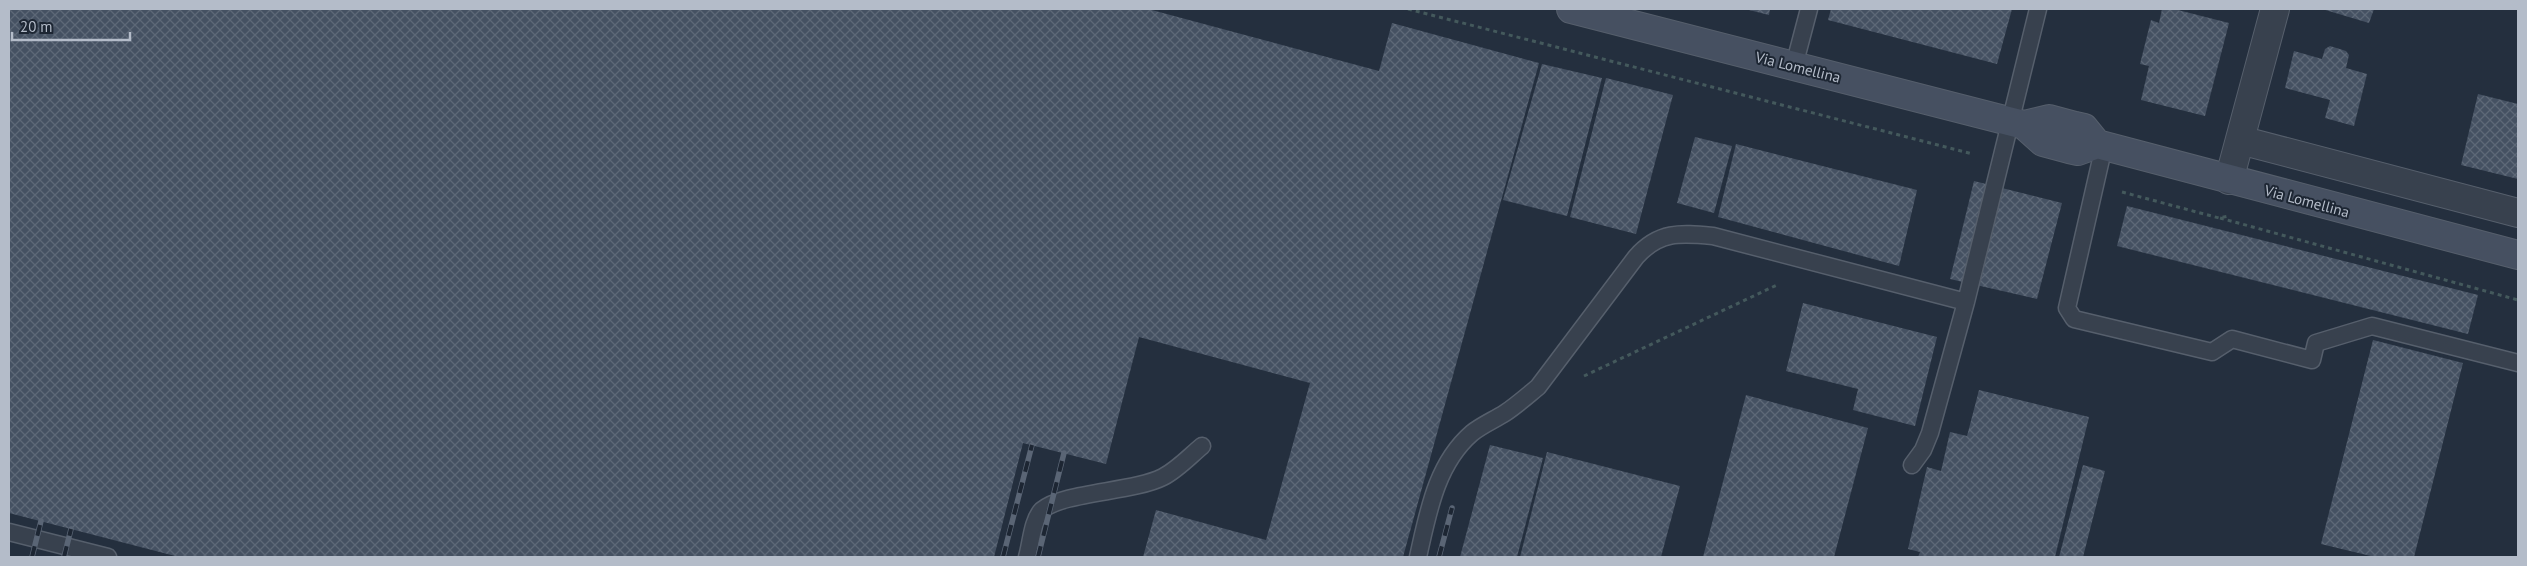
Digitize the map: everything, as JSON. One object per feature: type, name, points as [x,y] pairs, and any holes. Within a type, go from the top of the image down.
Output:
[{"type":"main road","name":"Via Lomellina","points":[[1581,10],[2017,123],[2049,119],[2084,128],[2100,145],[2518,256]]},
{"type":"street","points":[[2229,180],[2275,9]]},
{"type":"street","points":[[2240,140],[2518,212]]},
{"type":"lane","points":[[1794,66],[1809,9]]},
{"type":"lane","points":[[1912,466],[1923,450],[1930,433],[1966,302],[1999,161],[2017,123],[2038,9]]},
{"type":"lane","points":[[2100,145],[2067,308],[2074,319],[2212,352],[2232,339],[2312,360],[2316,343],[2372,326],[2518,363]]},
{"type":"lane","points":[[1418,557],[1432,499],[1444,469],[1456,450],[1473,433],[1517,405],[1538,387],[1636,258],[1648,244],[1662,237],[1686,233],[1713,236],[1966,302]]},
{"type":"lane","points":[[1027,557],[1038,516],[1043,510],[1061,501],[1123,489],[1163,477],[1202,446]]},
{"type":"lane","points":[[9,532],[108,557]]},
{"type":"path","points":[[1408,9],[1999,161]]},
{"type":"path","points":[[2219,218],[2518,300]]},
{"type":"path","points":[[1538,387],[1564,386],[1787,281],[1802,259]]},
{"type":"building","points":[[9,9],[1148,9],[1379,71],[1392,23],[1539,63],[1403,557],[1143,557],[1156,510],[1266,540],[1310,383],[1139,337],[1106,464],[1023,443],[994,557],[179,557],[9,513]]},
{"type":"building","points":[[1745,9],[1770,9],[1769,15]]},
{"type":"building","points":[[1831,9],[2012,9],[1997,64],[1828,20]]},
{"type":"building","points":[[2162,9],[2174,9],[2229,23],[2205,116],[2141,100],[2149,66],[2140,64],[2151,20],[2159,23]]},
{"type":"building","points":[[2322,9],[2374,9],[2369,23]]},
{"type":"building","points":[[2330,46],[2346,51],[2349,55],[2346,68],[2367,74],[2354,126],[2325,118],[2330,100],[2285,88],[2294,51],[2322,59],[2325,49]]},
{"type":"building","points":[[1542,64],[1602,78],[1567,216],[1503,200]]},
{"type":"building","points":[[1606,78],[1673,95],[1636,234],[1570,217]]},
{"type":"building","points":[[2478,94],[2518,104],[2518,179],[2461,165]]},
{"type":"building","points":[[1695,137],[1732,146],[1714,213],[1677,203]]},
{"type":"building","points":[[1736,144],[1917,190],[1899,266],[1718,217]]},
{"type":"building","points":[[1974,181],[2062,203],[2037,299],[1950,279]]},
{"type":"building","points":[[2127,206],[2478,295],[2468,334],[2117,246]]},
{"type":"building","points":[[1803,303],[1937,337],[1915,426],[1853,410],[1858,389],[1786,371]]},
{"type":"building","points":[[2373,340],[2463,363],[2414,557],[2375,557],[2321,544]]},
{"type":"building","points":[[1979,390],[2089,417],[2055,557],[1918,557],[1920,552],[1908,549],[1927,467],[1941,471],[1950,432],[1967,436]]},
{"type":"building","points":[[1746,395],[1868,428],[1834,557],[1703,557]]},
{"type":"building","points":[[1490,445],[1543,458],[1517,557],[1460,557]]},
{"type":"building","points":[[1547,452],[1680,486],[1661,557],[1520,557]]},
{"type":"building","points":[[2083,465],[2105,471],[2083,557],[2059,557]]},
{"type":"railway","points":[[1003,557],[1032,445]]},
{"type":"railway","points":[[1038,557],[1064,453]]},
{"type":"railway","points":[[1439,557],[1452,508]]},
{"type":"railway","points":[[32,557],[41,521]]},
{"type":"railway","points":[[64,557],[71,529]]}]
